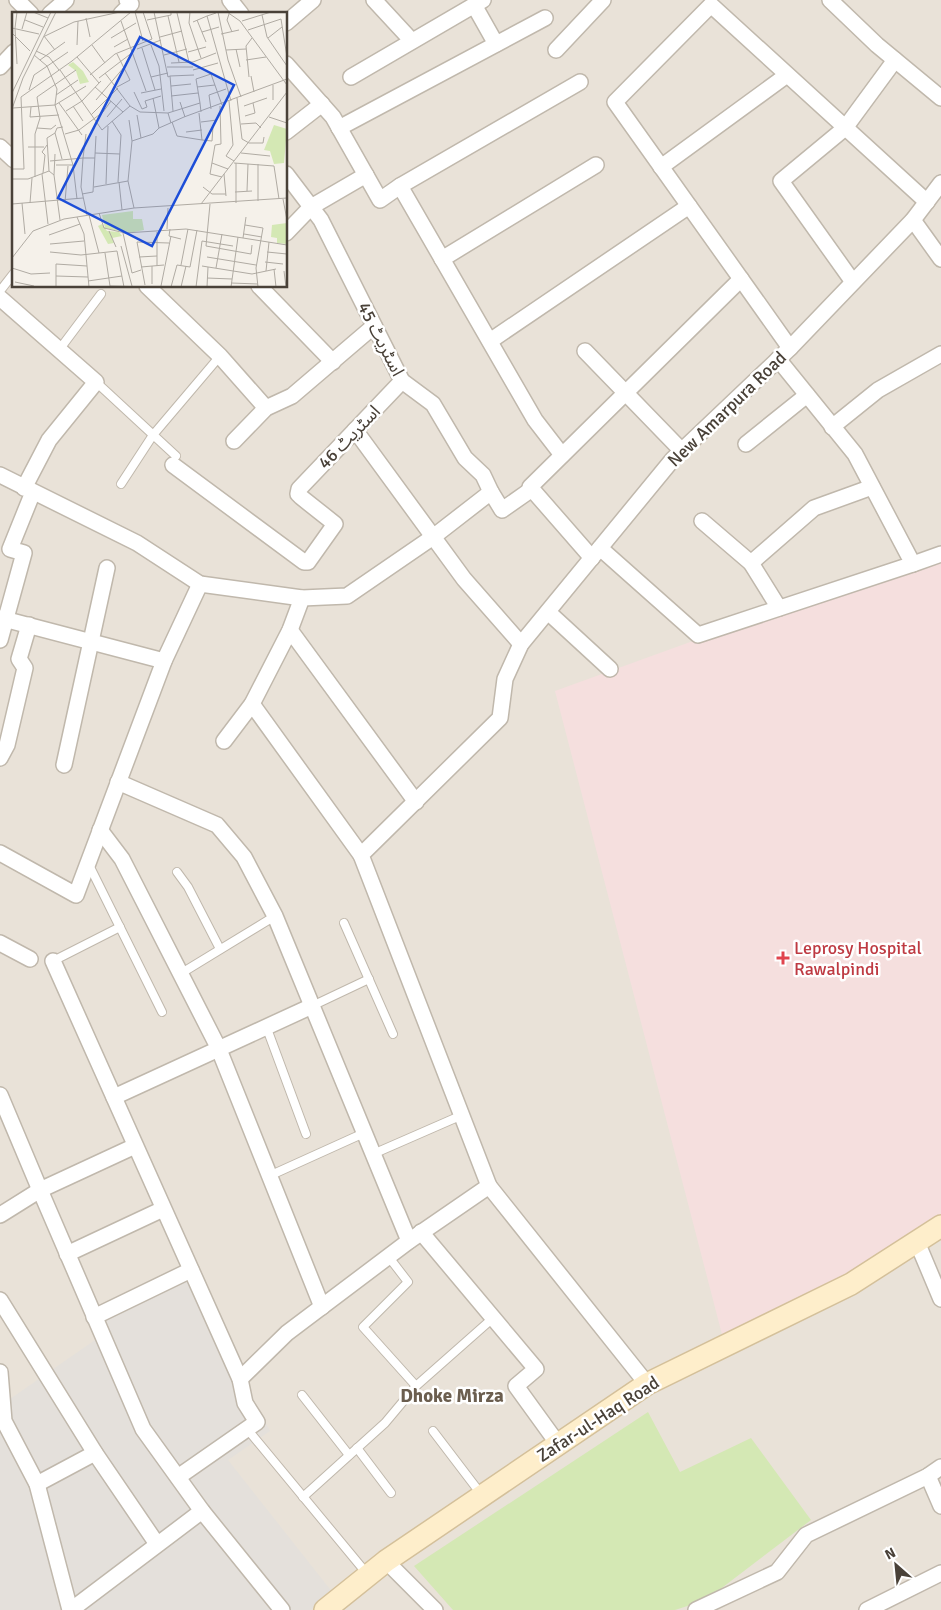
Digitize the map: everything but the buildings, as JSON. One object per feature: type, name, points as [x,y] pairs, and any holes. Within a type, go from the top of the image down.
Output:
[{"type":"street","points":[[17,0],[29,12]]},
{"type":"street","points":[[52,12],[66,0]]},
{"type":"street","points":[[122,12],[132,4],[127,0]]},
{"type":"street","points":[[288,21],[313,0]]},
{"type":"street","points":[[374,0],[412,41]]},
{"type":"street","points":[[556,50],[603,0]]},
{"type":"street","points":[[830,0],[895,60],[941,98]]},
{"type":"street","points":[[351,77],[478,3],[496,44]]},
{"type":"street","points":[[790,348],[615,102],[712,5],[927,202]]},
{"type":"street","points":[[339,128],[545,18]]},
{"type":"street","points":[[0,66],[12,54]]},
{"type":"street","points":[[853,282],[781,181],[845,128],[895,60]]},
{"type":"street","points":[[288,66],[322,104],[339,128],[380,200],[400,186],[580,82]]},
{"type":"street","points":[[661,167],[787,75]]},
{"type":"street","points":[[288,130],[322,104]]},
{"type":"street","points":[[1,149],[12,158]]},
{"type":"street","points":[[442,259],[596,165]]},
{"type":"street","points":[[288,231],[311,207],[366,176]]},
{"type":"street","name":"اسٹریٹ 45","points":[[288,177],[320,220],[402,381],[433,404],[465,458],[483,476],[490,492],[502,510],[532,489]]},
{"type":"street","name":"New Amarpura Road","points":[[361,855],[500,718],[505,679],[522,644],[682,451],[790,348],[914,220],[941,183]]},
{"type":"street","points":[[400,186],[535,420],[562,455]]},
{"type":"street","points":[[490,342],[689,206]]},
{"type":"street","points":[[914,220],[941,259]]},
{"type":"street","points":[[741,279],[625,391],[530,487],[596,553],[698,635],[941,554]]},
{"type":"street","points":[[149,288],[220,356],[266,408]]},
{"type":"street","points":[[261,288],[333,362]]},
{"type":"street","points":[[0,298],[96,382],[49,440],[28,490],[10,550],[24,553],[3,619],[0,640]]},
{"type":"street","points":[[234,441],[266,408],[292,396],[374,326]]},
{"type":"street","points":[[585,351],[682,451]]},
{"type":"street","points":[[832,427],[878,390],[941,354]]},
{"type":"street","points":[[778,359],[855,454],[913,564]]},
{"type":"street","name":"اسٹریٹ 46","points":[[175,461],[304,562],[308,562],[335,524],[298,494],[299,489],[402,381]]},
{"type":"street","points":[[746,444],[807,395]]},
{"type":"street","points":[[355,430],[464,579],[522,644]]},
{"type":"street","points":[[0,475],[137,543],[200,584],[302,598],[347,596],[433,537],[490,492]]},
{"type":"street","points":[[751,563],[814,508],[872,487]]},
{"type":"street","points":[[702,522],[751,563],[779,608]]},
{"type":"street","points":[[64,765],[106,568]]},
{"type":"street","points":[[0,853],[76,895],[164,661],[200,584]]},
{"type":"street","points":[[224,741],[252,704],[290,630],[302,598]]},
{"type":"street","points":[[548,612],[610,669]]},
{"type":"street","points":[[3,619],[164,661]]},
{"type":"street","points":[[0,758],[7,744],[25,668],[19,659],[29,626]]},
{"type":"street","points":[[290,630],[416,802]]},
{"type":"street","points":[[252,704],[361,855],[460,1116],[489,1186],[647,1384]]},
{"type":"street","points":[[118,782],[217,825],[244,857],[275,916],[409,1241]]},
{"type":"street","points":[[100,830],[122,859],[218,1047],[322,1307]]},
{"type":"street","points":[[0,943],[30,959]]},
{"type":"street","points":[[53,960],[240,1379],[245,1403],[257,1422],[178,1478]]},
{"type":"street","points":[[114,1097],[218,1047],[312,1006]]},
{"type":"street","points":[[0,1096],[143,1429],[202,1511],[282,1610]]},
{"type":"street","points":[[0,1215],[40,1190],[135,1146]]},
{"type":"street","points":[[240,1379],[287,1333],[388,1256],[489,1186]]},
{"type":"street","points":[[67,1254],[163,1210]]},
{"type":"street","name":"Zafar-ul-Haq Road","points":[[325,1610],[386,1561],[647,1384],[851,1284],[941,1226]]},
{"type":"street","points":[[421,1232],[536,1369],[516,1386],[558,1444]]},
{"type":"street","points":[[917,1242],[941,1299]]},
{"type":"street","points":[[94,1317],[190,1270]]},
{"type":"street","points":[[0,1300],[95,1454],[157,1544]]},
{"type":"street","points":[[0,1372],[4,1421],[37,1484],[70,1610],[202,1511]]},
{"type":"street","points":[[37,1484],[95,1454]]},
{"type":"street","points":[[696,1610],[719,1606],[777,1572],[806,1535],[928,1476],[941,1467]]},
{"type":"street","points":[[928,1476],[941,1506]]},
{"type":"street","points":[[386,1561],[436,1610]]},
{"type":"street","points":[[868,1610],[941,1573]]},
{"type":"lane","points":[[0,291],[12,276]]},
{"type":"lane","points":[[59,350],[101,294]]},
{"type":"lane","points":[[120,484],[153,435],[220,356]]},
{"type":"lane","points":[[96,382],[153,435],[175,461]]},
{"type":"lane","points":[[88,863],[162,1012]]},
{"type":"lane","points":[[177,872],[188,887],[220,949]]},
{"type":"lane","points":[[180,974],[275,916]]},
{"type":"lane","points":[[344,923],[393,1034]]},
{"type":"lane","points":[[53,960],[120,926]]},
{"type":"lane","points":[[312,1006],[369,979]]},
{"type":"lane","points":[[266,1026],[306,1134]]},
{"type":"lane","points":[[373,1154],[460,1116]]},
{"type":"lane","points":[[269,1176],[364,1133]]},
{"type":"lane","points":[[388,1256],[408,1282],[363,1327],[416,1386]]},
{"type":"lane","points":[[303,1497],[385,1423],[416,1386],[493,1318]]},
{"type":"lane","points":[[302,1395],[349,1455]]},
{"type":"lane","points":[[248,1430],[368,1575]]},
{"type":"lane","points":[[433,1431],[482,1496]]},
{"type":"lane","points":[[357,1448],[391,1493]]},
{"type":"shaded area","points":[[0,0],[941,0],[941,1610],[0,1610]]},
{"type":"shaded area","name":"Leprosy Hospital Rawalpindi","points":[[941,551],[941,1226],[725,1346],[555,691]]},
{"type":"shaded area","points":[[186,1273],[270,1431],[228,1460],[333,1593],[310,1610],[0,1610],[0,1402],[10,1399],[95,1340],[104,1316]]},
{"type":"green space","points":[[648,1412],[680,1472],[751,1438],[811,1520],[706,1600],[675,1610],[453,1610],[414,1566]]},
{"type":"place","name":"Leprosy Hospital Rawalpindi","points":[[783,958]]},
{"type":"district","name":"Dhoke Mirza","points":[[452,1396]]}]
